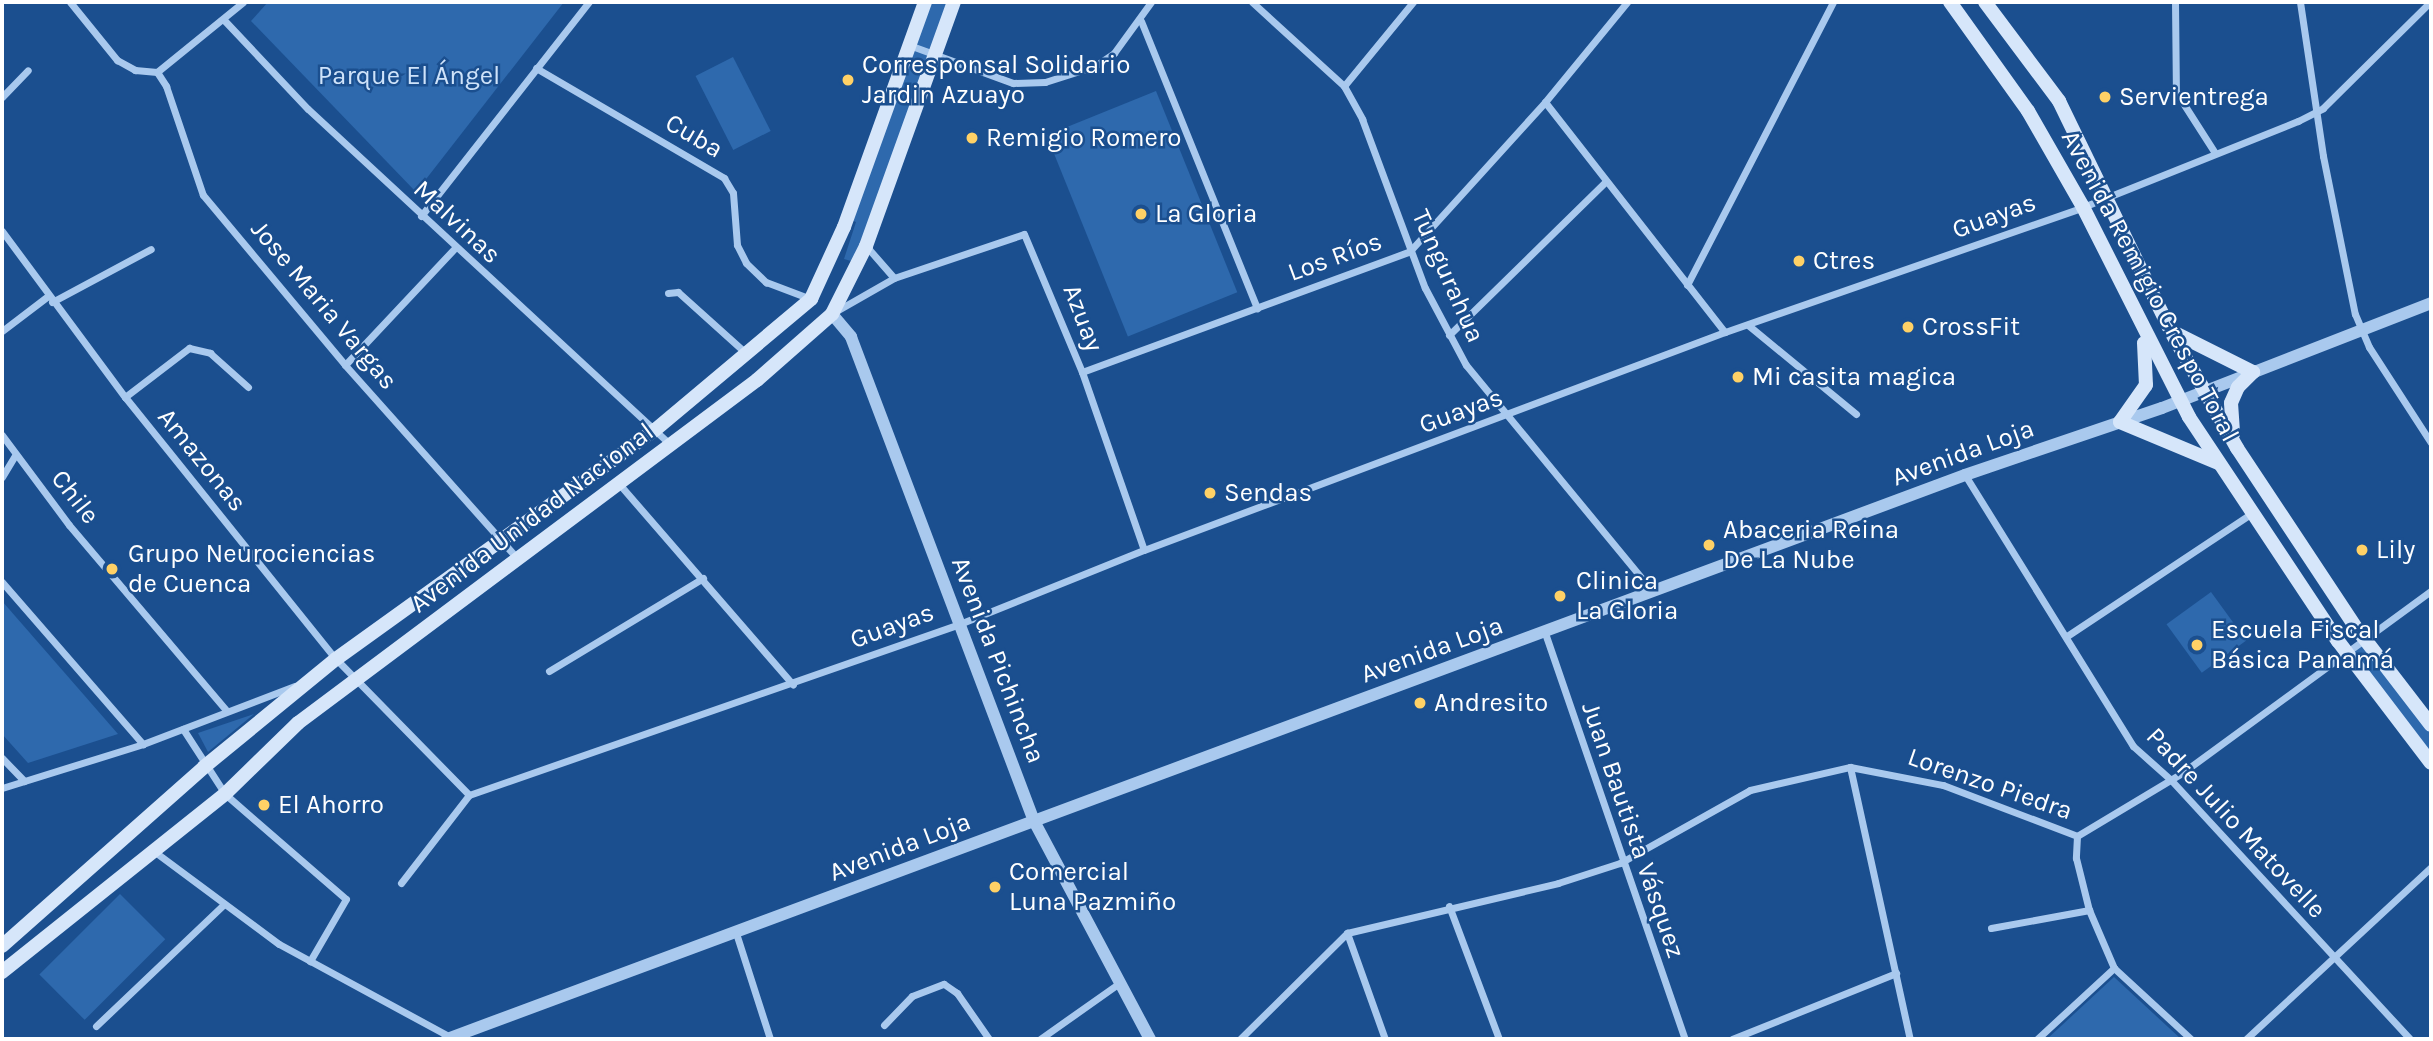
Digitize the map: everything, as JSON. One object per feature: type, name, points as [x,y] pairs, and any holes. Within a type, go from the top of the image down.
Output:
[{"type":"main road","name":"Avenida Unidad Nacional","points":[[2,946],[204,767],[336,659],[656,430],[749,356],[811,299],[844,227],[925,2]]},
{"type":"main road","name":"Avenida Unidad Nacional","points":[[2,972],[225,794],[298,723],[620,485],[757,380],[831,314],[866,246],[954,2]]},
{"type":"main road","name":"Avenida Remigio Crespo Toral","points":[[1986,2],[2059,101],[2170,330],[2237,449],[2366,640],[2431,724]]},
{"type":"main road","name":"Avenida Remigio Crespo Toral","points":[[1957,4],[2028,111],[2083,207],[2179,401],[2347,653],[2431,762]]},
{"type":"main road","name":"Avenida Pichincha","points":[[811,299],[831,314]]},
{"type":"main road","points":[[2170,330],[2253,372],[2238,387],[2231,403],[2237,449]]},
{"type":"main road","points":[[2144,334],[2146,385],[2120,422],[2218,463]]},
{"type":"street","points":[[70,2],[117,60],[135,70],[158,72],[243,2]]},
{"type":"street","points":[[421,216],[589,2]]},
{"type":"street","points":[[909,45],[1013,83],[1045,82],[1095,66],[1114,52],[1141,21],[1151,2]]},
{"type":"street","name":"Tungurahua","points":[[1252,2],[1344,86],[1362,119],[1410,251],[1448,335],[1508,417],[1653,592]]},
{"type":"street","points":[[1344,86],[1412,2]]},
{"type":"street","name":"Los Ríos","points":[[1082,372],[1410,251],[1545,102],[1627,2]]},
{"type":"street","points":[[1687,285],[1833,2]]},
{"type":"street","points":[[2175,2],[2176,92],[2215,153]]},
{"type":"street","points":[[2300,2],[2315,111],[2360,328],[2404,407],[2431,443]]},
{"type":"street","name":"Guayas","points":[[469,795],[793,685],[957,625],[1144,550],[1508,417],[1724,332],[1748,326],[2083,207],[2315,111],[2430,2]]},
{"type":"street","name":"Malvinas","points":[[224,20],[308,110],[454,249],[671,445]]},
{"type":"street","points":[[1141,21],[1257,308]]},
{"type":"street","name":"Cuba","points":[[536,68],[724,178],[733,193],[737,245],[746,263],[766,282],[811,299]]},
{"type":"street","points":[[2,97],[28,70]]},
{"type":"street","name":"Jose Maria Vargas","points":[[158,72],[166,86],[203,195],[345,365],[518,560]]},
{"type":"street","points":[[1545,102],[1724,332]]},
{"type":"street","points":[[1448,335],[1606,181]]},
{"type":"street","name":"Amazonas","points":[[2,231],[125,397],[353,680],[469,795]]},
{"type":"street","name":"Azuay","points":[[831,314],[894,278],[1024,234],[1082,372],[1144,550]]},
{"type":"street","points":[[866,246],[894,278]]},
{"type":"street","points":[[2,331],[50,299],[150,249]]},
{"type":"street","points":[[345,365],[454,249]]},
{"type":"street","points":[[668,293],[678,292],[749,356]]},
{"type":"street","name":"Avenida Loja","points":[[449,1039],[1965,475],[2204,392],[2360,328],[2431,303]]},
{"type":"street","name":"Avenida Pichincha","points":[[831,314],[851,337],[957,625],[1034,821],[1118,984],[1150,1039]]},
{"type":"street","points":[[1748,326],[1856,414]]},
{"type":"street","points":[[125,397],[189,348],[210,353],[248,387]]},
{"type":"street","name":"Chile","points":[[2,435],[15,455],[228,711]]},
{"type":"street","points":[[2,477],[15,455]]},
{"type":"street","name":"Padre Julio Matovelle","points":[[1965,475],[2133,746],[2171,780],[2410,1039]]},
{"type":"street","points":[[620,485],[793,685]]},
{"type":"street","points":[[2067,636],[2252,513]]},
{"type":"street","points":[[550,671],[703,578]]},
{"type":"street","points":[[2,582],[143,744]]},
{"type":"street","name":"Lorenzo Piedra","points":[[1240,1039],[1347,933],[1449,906],[1558,883],[1620,863],[1750,790],[1850,767],[1943,785],[2077,836],[2171,780],[2431,591]]},
{"type":"street","name":"Juan Bautista Vásquez","points":[[1545,633],[1620,863],[1685,1039]]},
{"type":"street","points":[[2,788],[143,744],[309,681]]},
{"type":"street","points":[[183,729],[204,767],[225,794],[346,899],[310,961]]},
{"type":"street","points":[[2,758],[24,781]]},
{"type":"street","points":[[1850,767],[1910,1039]]},
{"type":"street","points":[[401,883],[469,795]]},
{"type":"street","points":[[2077,836],[2076,858],[2089,910],[2114,968],[2191,1039]]},
{"type":"street","points":[[155,852],[224,904],[310,961],[449,1039]]},
{"type":"street","points":[[2246,1039],[2431,867]]},
{"type":"street","points":[[96,1026],[224,904]]},
{"type":"street","points":[[1449,906],[1499,1039]]},
{"type":"street","points":[[1991,928],[2089,910]]},
{"type":"street","points":[[736,933],[770,1039]]},
{"type":"street","points":[[1347,933],[1385,1039]]},
{"type":"street","points":[[2037,1039],[2114,968]]},
{"type":"street","points":[[1732,1039],[1896,973]]},
{"type":"street","points":[[884,1025],[912,996],[944,984],[957,993],[989,1039]]},
{"type":"street","points":[[1040,1039],[1118,984]]},
{"type":"green space","name":"Parque El Ángel","points":[[268,2],[564,2],[416,192],[251,21]]},
{"type":"green space","points":[[928,2],[952,2],[934,52],[912,45]]},
{"type":"green space","points":[[909,45],[935,54],[858,263],[844,259],[856,222],[847,218]]},
{"type":"green space","points":[[733,57],[771,131],[733,150],[696,76]]},
{"type":"green space","name":"La Gloria","points":[[1156,91],[1237,292],[1128,336],[1047,135]]},
{"type":"green space","points":[[2211,592],[2246,641],[2202,673],[2167,624]]},
{"type":"green space","points":[[2,601],[118,734],[28,763],[2,734]]},
{"type":"green space","points":[[2366,641],[2431,725],[2431,762],[2348,654]]},
{"type":"green space","points":[[254,714],[208,752],[198,733]]},
{"type":"green space","points":[[120,894],[165,939],[85,1020],[39,975]]},
{"type":"green space","points":[[2114,977],[2181,1039],[2047,1039]]},
{"type":"place","name":"Corresponsal Solidario Jardin Azuayo","points":[[848,80]]},
{"type":"place","name":"Servientrega","points":[[2105,97]]},
{"type":"place","name":"Remigio Romero","points":[[972,138]]},
{"type":"place","name":"La Gloria","points":[[1141,214]]},
{"type":"place","name":"Ctres","points":[[1799,261]]},
{"type":"place","name":"CrossFit","points":[[1908,327]]},
{"type":"place","name":"Mi casita magica","points":[[1738,377]]},
{"type":"place","name":"Sendas","points":[[1210,493]]},
{"type":"place","name":"Abaceria Reina De La Nube","points":[[1709,545]]},
{"type":"place","name":"Lily","points":[[2362,550]]},
{"type":"place","name":"Grupo Neurociencias de Cuenca","points":[[112,569]]},
{"type":"place","name":"Clinica La Gloria","points":[[1560,596]]},
{"type":"place","name":"Escuela Fiscal Básica Panamá","points":[[2197,645]]},
{"type":"place","name":"Andresito","points":[[1420,703]]},
{"type":"place","name":"El Ahorro","points":[[264,805]]},
{"type":"place","name":"Comercial Luna Pazmiño","points":[[995,887]]}]
